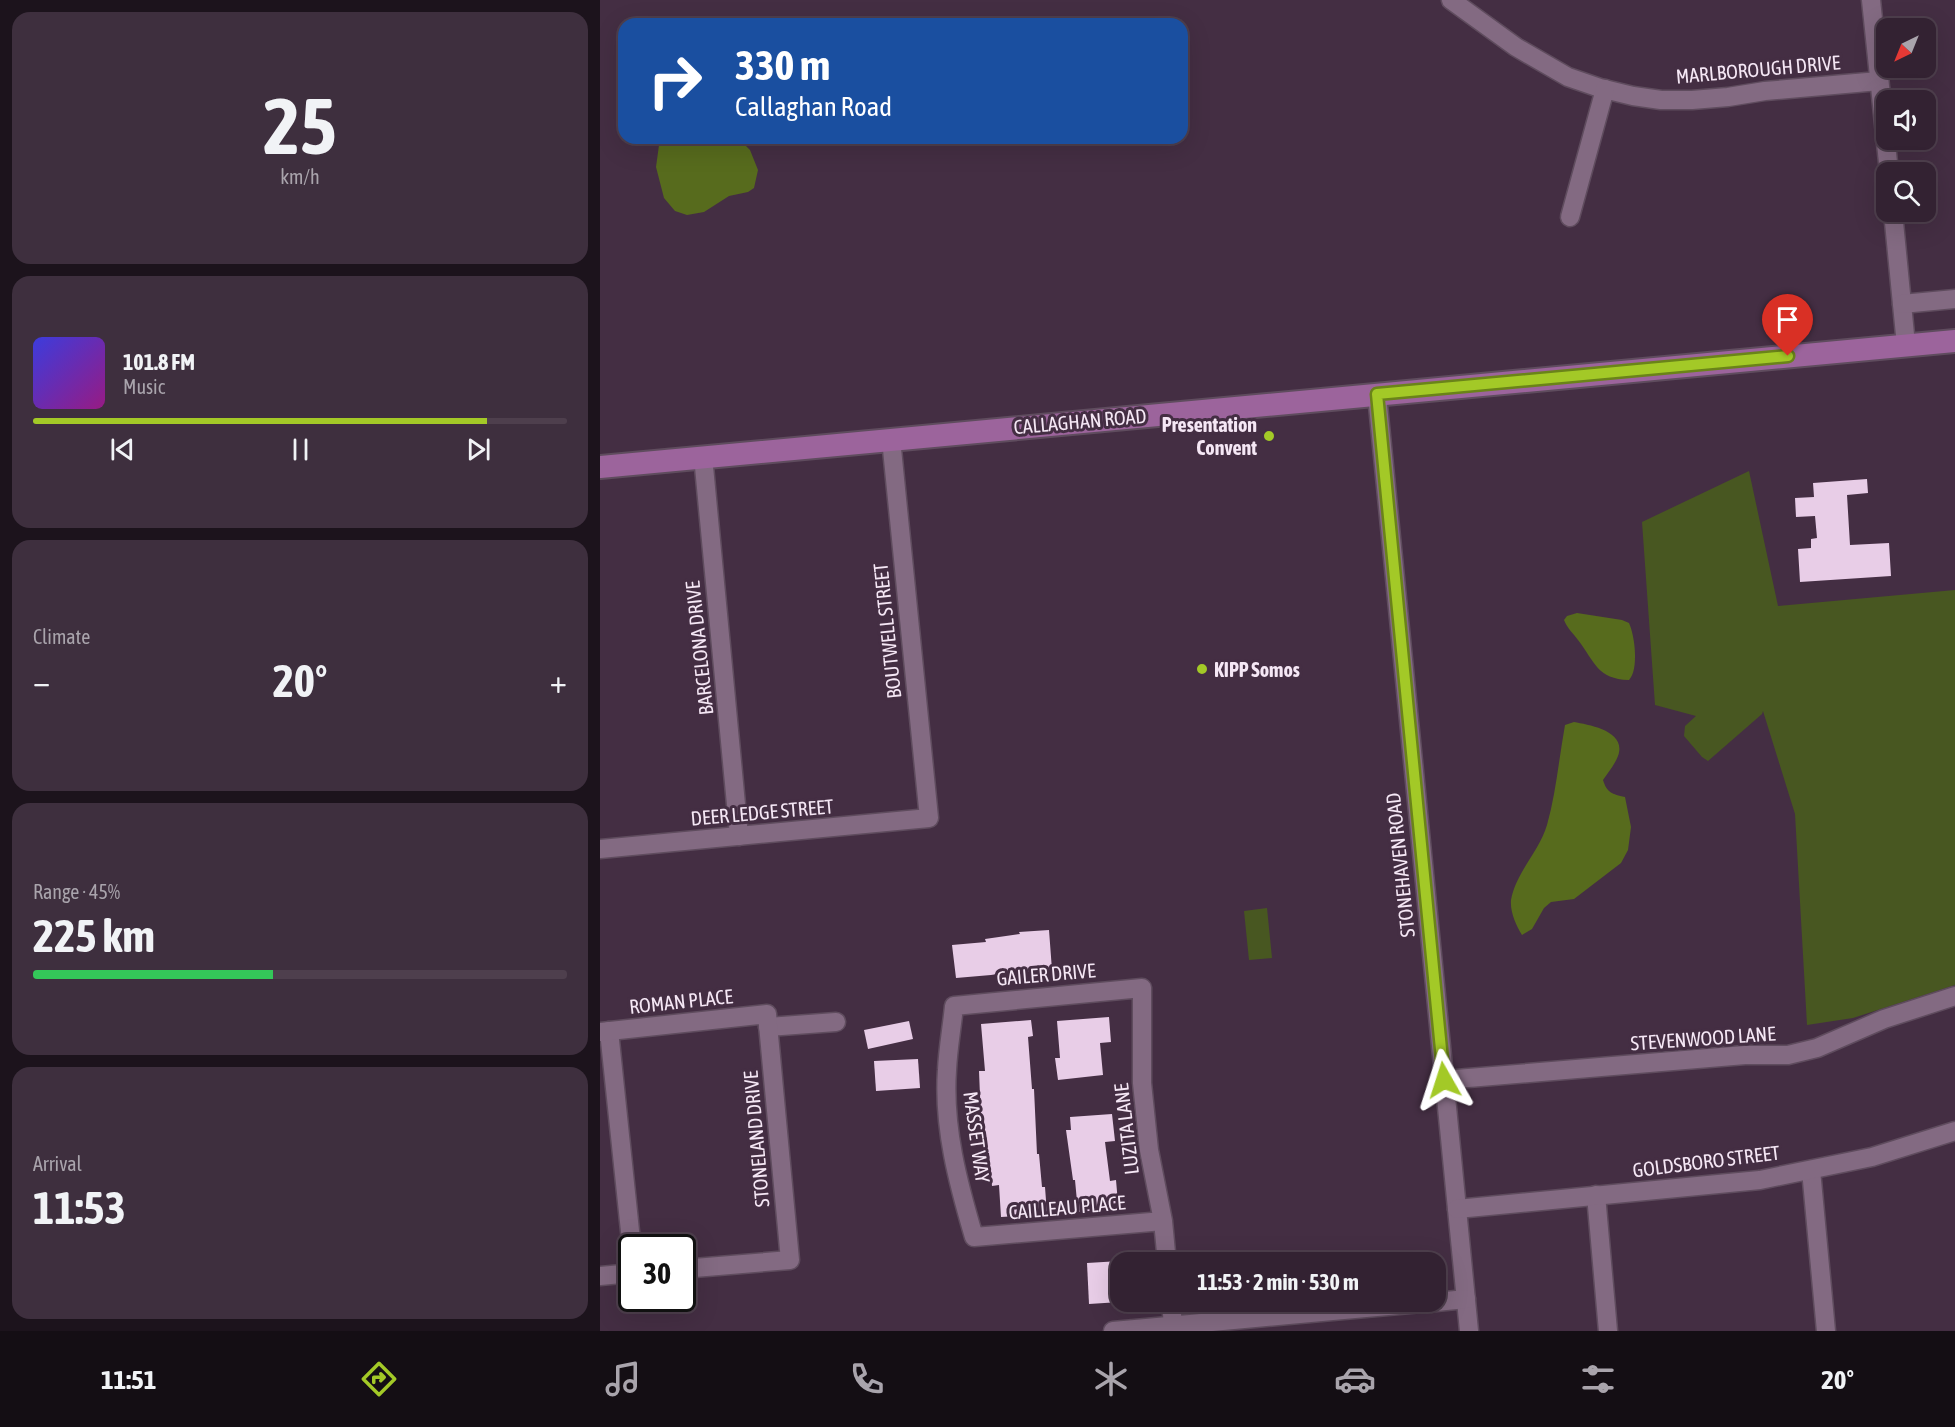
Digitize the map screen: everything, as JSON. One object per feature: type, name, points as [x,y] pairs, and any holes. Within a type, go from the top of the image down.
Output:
[{"type":"main road","name":"CALLAGHAN ROAD","points":[[600,467],[1955,341]]},
{"type":"street","name":"MARLBOROUGH DRIVE","points":[[1451,0],[1516,46],[1568,78],[1605,89],[1660,100],[1728,97],[1765,91],[1879,81]]},
{"type":"street","points":[[1871,0],[1888,162]]},
{"type":"street","points":[[1570,217],[1605,89]]},
{"type":"street","points":[[1894,222],[1906,345]]},
{"type":"street","points":[[1902,304],[1955,298]]},
{"type":"street","name":"STONEHAVEN ROAD","points":[[1377,394],[1469,1331]]},
{"type":"street","name":"BOUTWELL STREET","points":[[891,439],[929,818]]},
{"type":"street","name":"BARCELONA DRIVE","points":[[703,456],[739,836]]},
{"type":"street","name":"DEER LEDGE STREET","points":[[600,849],[929,818]]},
{"type":"street","name":"GAILER DRIVE","points":[[954,1005],[1142,988]]},
{"type":"street","name":"LUZITA LANE","points":[[1142,988],[1142,1083],[1149,1150],[1163,1221],[1166,1252]]},
{"type":"street","name":"STEVENWOOD LANE","points":[[1444,1080],[1745,1055],[1788,1055],[1817,1048],[1873,1023],[1955,996]]},
{"type":"street","name":"MASSET WAY","points":[[954,1005],[947,1071],[947,1115],[954,1162],[974,1237]]},
{"type":"street","name":"ROMAN PLACE","points":[[605,1031],[767,1021],[836,1022]]},
{"type":"street","name":"STONELAND DRIVE","points":[[696,1268],[790,1260],[767,1021]]},
{"type":"street","points":[[605,1031],[630,1234]]},
{"type":"street","name":"GOLDSBORO STREET","points":[[1457,1209],[1760,1180],[1872,1157],[1955,1131]]},
{"type":"street","points":[[1811,1170],[1826,1331]]},
{"type":"street","points":[[1596,1196],[1608,1331]]},
{"type":"street","name":"CAILLEAU PLACE","points":[[974,1237],[1163,1221]]},
{"type":"street","points":[[600,1276],[618,1274]]},
{"type":"street","points":[[1446,1301],[1466,1299]]},
{"type":"street","points":[[1172,1312],[1173,1326]]},
{"type":"street","points":[[1113,1331],[1325,1312]]},
{"type":"shaded area","points":[[659,144],[744,144],[750,150],[758,170],[754,188],[748,192],[729,196],[704,212],[687,215],[675,211],[664,198],[656,167]]},
{"type":"shaded area","points":[[1749,471],[1778,606],[1955,590],[1955,985],[1853,1018],[1807,1025],[1795,814],[1763,711],[1708,761],[1684,736],[1685,726],[1696,716],[1655,705],[1642,522]]},
{"type":"shaded area","points":[[1577,613],[1629,623],[1633,636],[1635,661],[1629,680],[1618,679],[1603,673],[1593,662],[1564,620],[1567,616]]},
{"type":"shaded area","points":[[1574,722],[1597,727],[1612,735],[1617,741],[1618,756],[1603,780],[1606,788],[1611,792],[1625,797],[1631,827],[1628,850],[1621,863],[1574,899],[1551,902],[1544,908],[1532,929],[1522,935],[1511,909],[1511,900],[1518,880],[1547,825],[1565,725]]},
{"type":"shaded area","points":[[1267,908],[1272,958],[1249,960],[1244,911]]},
{"type":"building","points":[[1867,479],[1868,493],[1847,495],[1850,545],[1889,543],[1891,576],[1800,582],[1798,549],[1811,548],[1811,539],[1817,538],[1815,516],[1796,517],[1795,498],[1814,497],[1813,483]]},
{"type":"building","points":[[1049,930],[1052,970],[1022,972],[1022,970],[956,978],[952,945],[986,942],[985,939],[1020,934],[1019,932]]},
{"type":"building","points":[[1109,1017],[1111,1042],[1100,1043],[1103,1075],[1058,1080],[1055,1058],[1060,1058],[1057,1021]]},
{"type":"building","points":[[1031,1020],[1033,1036],[1028,1037],[1032,1089],[1034,1089],[1037,1154],[1039,1154],[1042,1187],[1045,1187],[1047,1214],[1001,1217],[999,1185],[992,1186],[989,1153],[986,1153],[984,1120],[981,1120],[979,1071],[985,1071],[981,1024]]},
{"type":"building","points":[[909,1021],[913,1039],[868,1049],[864,1030]]},
{"type":"building","points":[[918,1059],[920,1088],[876,1091],[874,1061]]},
{"type":"building","points":[[1112,1114],[1115,1141],[1105,1142],[1110,1181],[1116,1180],[1118,1203],[1098,1205],[1099,1210],[1078,1212],[1066,1130],[1071,1130],[1070,1117]]},
{"type":"building","points":[[1110,1262],[1110,1303],[1089,1304],[1087,1263]]},
{"type":"place","name":"Presentation Convent","points":[[1269,436]]},
{"type":"place","name":"KIPP Somos","points":[[1202,669]]},
{"type":"route","points":[[1444,1080],[1377,394],[1788,356]]}]
